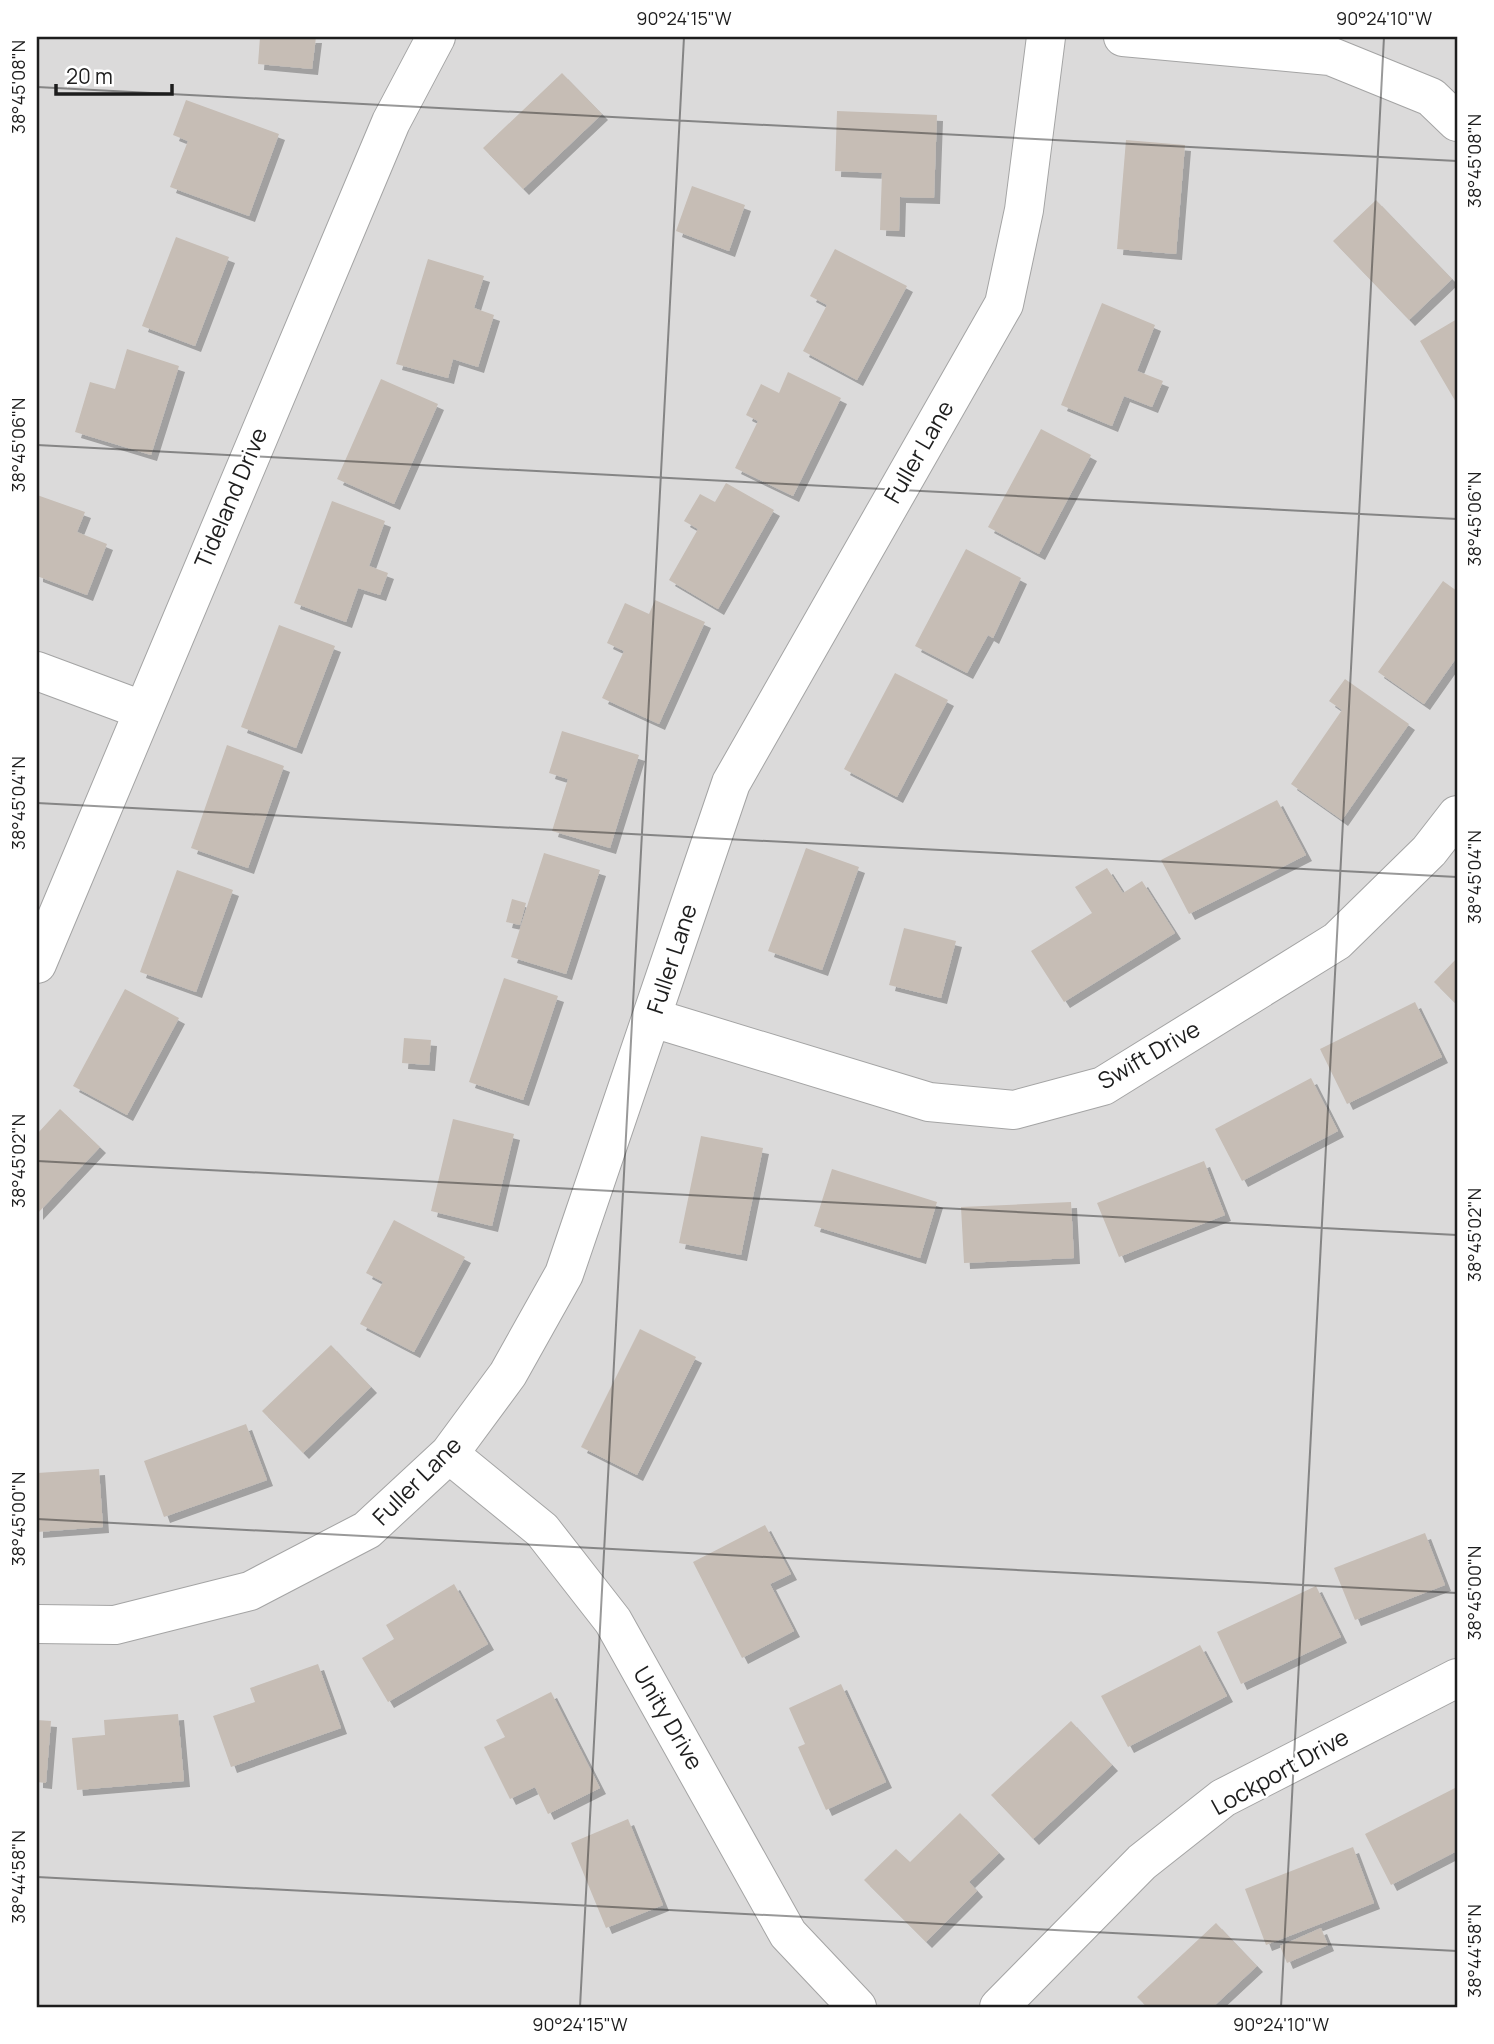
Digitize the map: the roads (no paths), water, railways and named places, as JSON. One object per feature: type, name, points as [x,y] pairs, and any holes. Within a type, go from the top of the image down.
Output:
[{"type":"street","name":"Tideland Drive","points":[[37,964],[391,122],[436,37]]},
{"type":"street","name":"Fuller Lane","points":[[37,1624],[115,1625],[250,1591],[368,1530],[449,1454],[508,1374],[564,1275],[731,783],[1004,304],[1024,210],[1046,37]]},
{"type":"street","points":[[1123,37],[1330,56],[1431,97],[1457,122]]},
{"type":"street","points":[[37,671],[142,710]]},
{"type":"street","name":"Swift Drive","points":[[653,1017],[929,1102],[1014,1110],[1103,1086],[1338,941],[1429,851],[1457,815]]},
{"type":"street","name":"Unity Drive","points":[[449,1454],[542,1530],[613,1621],[788,1934],[857,2007]]},
{"type":"street","name":"Lockport Drive","points":[[999,2007],[1142,1862],[1223,1798],[1457,1678]]}]
